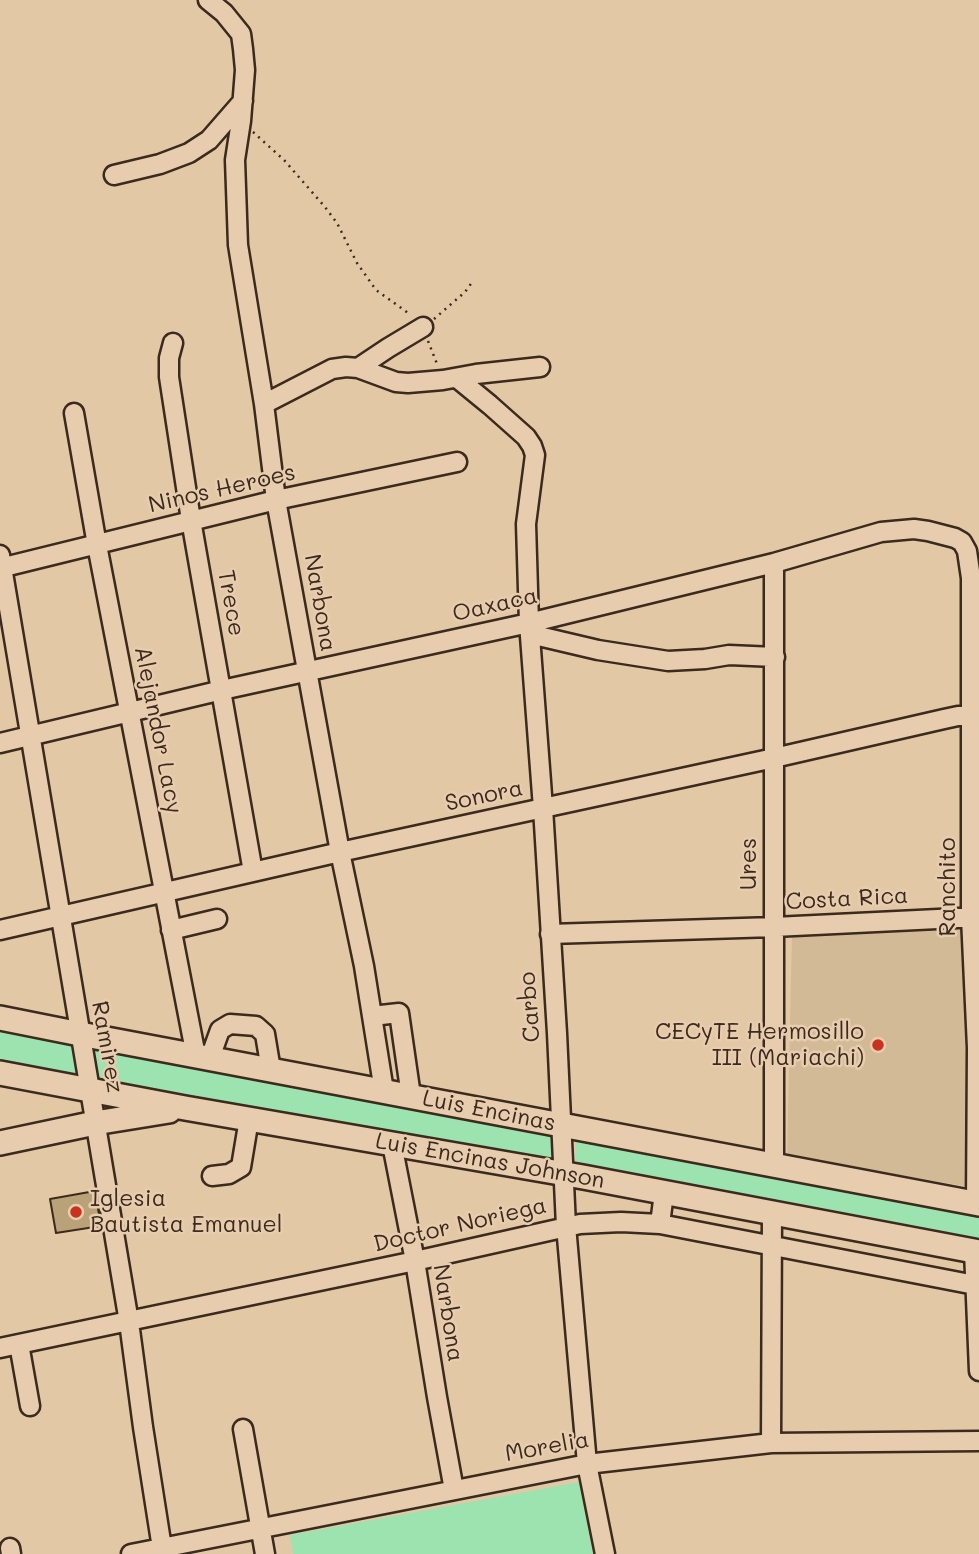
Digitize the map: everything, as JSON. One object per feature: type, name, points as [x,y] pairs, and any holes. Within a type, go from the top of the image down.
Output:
[{"type":"main road","name":"Luis Encinas","points":[[0,1018],[977,1203]]},
{"type":"main road","name":"Luis Encinas Johnson","points":[[0,1073],[664,1192],[976,1252]]},
{"type":"main road","points":[[0,1143],[185,1108]]},
{"type":"street","name":"Narbona","points":[[208,0],[224,13],[241,34],[245,70],[235,160],[238,245],[264,404],[276,500],[340,852],[364,966],[384,1091]]},
{"type":"street","points":[[114,175],[160,164],[189,153],[209,140],[243,101]]},
{"type":"street","points":[[358,368],[423,327]]},
{"type":"street","name":"Trece","points":[[173,343],[169,358],[169,377],[191,520],[253,872]]},
{"type":"street","points":[[264,404],[332,369],[346,367],[358,368],[396,382],[450,379],[540,367]]},
{"type":"street","name":"Carbo","points":[[450,379],[490,405],[526,438],[535,455],[526,524],[530,628],[543,808],[566,1226],[587,1464],[605,1554]]},
{"type":"street","name":"Alejandor Lacy","points":[[74,413],[164,892],[203,1057]]},
{"type":"street","name":"Ninos Heroes","points":[[1,563],[97,545],[276,500],[457,462]]},
{"type":"street","name":"Oaxaca","points":[[0,743],[307,671],[530,628],[881,532],[921,530],[946,535],[962,542],[975,578]]},
{"type":"street","name":"Ramirez","points":[[1,563],[130,1322],[162,1548]]},
{"type":"street","name":"Ures","points":[[774,563],[774,1164]]},
{"type":"street","name":"Ranchito","points":[[975,578],[977,1203]]},
{"type":"street","points":[[530,628],[598,650],[668,661],[729,655],[775,657]]},
{"type":"street","name":"Sonora","points":[[0,930],[340,852],[944,719],[976,715]]},
{"type":"street","name":"Costa Rica","points":[[550,934],[975,917]]},
{"type":"street","points":[[172,930],[217,919]]},
{"type":"street","points":[[372,1016],[399,1013],[411,1097]]},
{"type":"street","points":[[203,1057],[220,1030],[230,1024],[256,1026],[265,1034],[271,1070]]},
{"type":"street","points":[[212,1176],[229,1174],[241,1167],[249,1119]]},
{"type":"street","name":"Narbona","points":[[392,1144],[454,1490]]},
{"type":"street","points":[[660,1224],[664,1192]]},
{"type":"street","points":[[771,1443],[772,1213]]},
{"type":"street","name":"Doctor Noriega","points":[[0,1348],[415,1261],[566,1226],[621,1222],[660,1224],[975,1284]]},
{"type":"street","points":[[976,1252],[979,1371]]},
{"type":"street","points":[[19,1344],[30,1406]]},
{"type":"street","points":[[243,1429],[265,1554]]},
{"type":"street","name":"Morelia","points":[[131,1554],[587,1464],[771,1443],[979,1441]]},
{"type":"path","points":[[241,121],[284,160],[326,207],[357,263],[376,290],[408,312],[423,327],[450,379]]},
{"type":"path","points":[[423,327],[465,292],[473,281]]},
{"type":"shaded area","name":"CECyTE Hermosillo III (Mariachi)","points":[[965,930],[970,1187],[787,1156],[792,934]]},
{"type":"green space","points":[[0,1028],[73,1044],[78,1078],[0,1063]]},
{"type":"green space","points":[[93,1046],[561,1136],[559,1165],[98,1078]]},
{"type":"green space","points":[[576,1138],[979,1215],[979,1246],[575,1169]]},
{"type":"green space","points":[[579,1482],[593,1554],[293,1554],[290,1535]]},
{"type":"building","name":"Iglesia Bautista Emanuel","points":[[95,1191],[101,1226],[56,1233],[50,1199]]},
{"type":"place","name":"CECyTE Hermosillo III (Mariachi)","points":[[878,1045]]},
{"type":"place","name":"Iglesia Bautista Emanuel","points":[[76,1212]]}]
